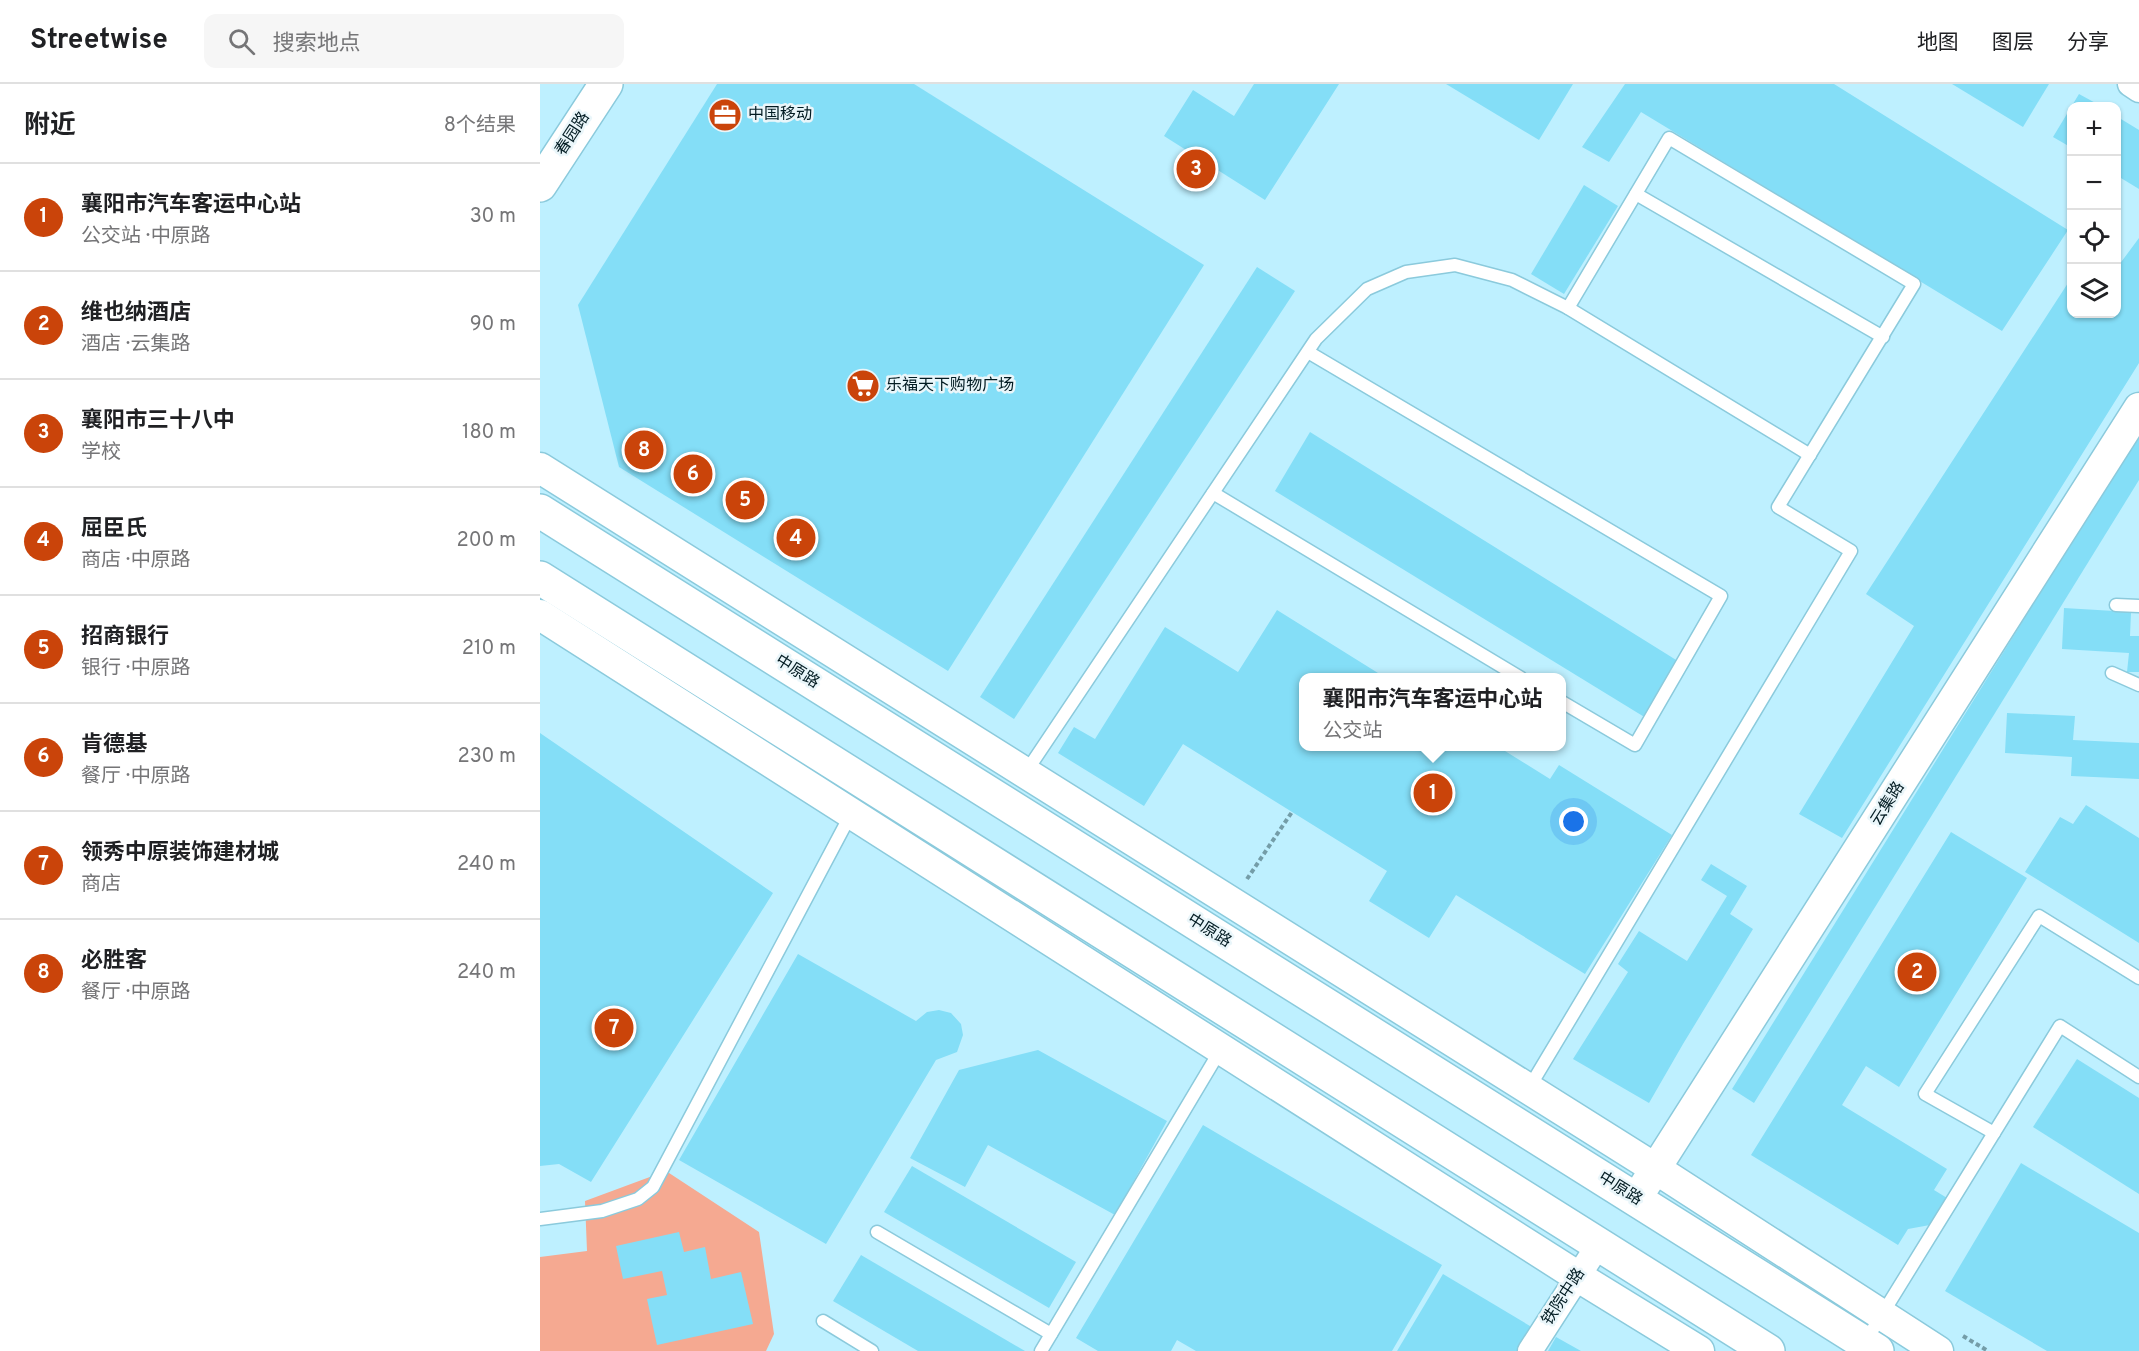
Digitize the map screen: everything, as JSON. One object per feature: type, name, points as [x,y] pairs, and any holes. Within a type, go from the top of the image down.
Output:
[{"type":"main road","name":"春园路","points":[[540,184],[606,84]]},
{"type":"main road","name":"中原路","points":[[540,511],[1871,1347]]},
{"type":"main road","points":[[540,578],[1768,1351]]},
{"type":"street","points":[[2130,84],[2139,90]]},
{"type":"street","name":"云集路","points":[[1635,1198],[1656,1169],[2139,408]]},
{"type":"street","points":[[540,468],[1656,1169],[1938,1351]]},
{"type":"street","points":[[540,615],[1577,1276],[1699,1351]]},
{"type":"street","name":"铁院中路","points":[[1530,1351],[1599,1244]]},
{"type":"lane","points":[[1528,1089],[1851,551],[1778,507],[1914,284],[1669,138],[1568,308]]},
{"type":"lane","points":[[1636,194],[1883,337]]},
{"type":"lane","points":[[1025,773],[1316,339],[1367,289],[1406,272],[1455,265],[1512,280],[1568,308],[1810,455]]},
{"type":"lane","points":[[1308,352],[1721,596],[1635,746],[1566,704]]},
{"type":"lane","points":[[1213,493],[1513,673]]},
{"type":"lane","points":[[2116,605],[2139,606]]},
{"type":"lane","points":[[2112,673],[2139,685]]},
{"type":"lane","points":[[540,1219],[602,1211],[638,1199],[653,1187],[852,814]]},
{"type":"lane","points":[[1994,1133],[1925,1094],[2038,916],[2139,978]]},
{"type":"lane","points":[[1871,1347],[1882,1315],[2060,1026],[2139,1077]]},
{"type":"lane","points":[[1041,1351],[1221,1049]]},
{"type":"lane","points":[[877,1232],[1051,1334]]},
{"type":"lane","points":[[823,1321],[872,1351]]},
{"type":"shaded area","points":[[666,1171],[759,1232],[774,1334],[766,1351],[540,1351],[540,1257],[587,1251],[585,1201]]},
{"type":"building","name":"乐福天下购物广场","points":[[717,84],[914,84],[1204,265],[948,671],[619,467],[578,305]]},
{"type":"building","points":[[1254,84],[1339,84],[1265,200],[1164,136],[1193,90],[1234,116]]},
{"type":"building","points":[[1446,84],[1573,84],[1539,140]]},
{"type":"building","points":[[1625,84],[1834,84],[2067,229],[2067,232],[2002,331],[1641,112],[1609,162],[1582,147]]},
{"type":"building","points":[[1952,84],[2049,84],[2023,127]]},
{"type":"building","points":[[2079,94],[2094,102],[2074,102]]},
{"type":"building","points":[[2067,114],[2067,145],[2053,137]]},
{"type":"building","points":[[2121,119],[2139,130],[2139,189],[2121,178]]},
{"type":"building","points":[[1584,185],[1618,206],[1564,294],[1531,274]]},
{"type":"building","points":[[2139,238],[2139,363],[1842,838],[1799,814],[1914,626],[1866,594],[2067,285],[2067,318],[2121,318],[2121,262]]},
{"type":"building","points":[[1257,267],[1295,291],[1014,719],[980,697]]},
{"type":"building","points":[[1310,432],[1681,663],[1646,718],[1275,491]]},
{"type":"building","points":[[2139,434],[2139,480],[1754,1103],[1732,1089]]},
{"type":"building","points":[[2064,608],[2131,612],[2130,636],[2139,636],[2139,672],[2127,672],[2129,653],[2062,649]]},
{"type":"building","points":[[1277,610],[1378,673],[1299,673],[1299,751],[1505,751],[1550,779],[1559,765],[1672,835],[1585,974],[1456,895],[1429,938],[1369,901],[1387,871],[1183,744],[1144,806],[1058,753],[1074,727],[1095,739],[1165,627],[1238,672]]},
{"type":"building","points":[[2007,713],[2075,716],[2073,740],[2139,743],[2139,779],[2071,776],[2072,757],[2005,753]]},
{"type":"building","points":[[540,733],[773,893],[591,1182],[559,1164],[540,1166]]},
{"type":"building","points":[[2086,805],[2139,838],[2139,943],[2025,872],[2060,817],[2073,824]]},
{"type":"building","points":[[1951,832],[2027,878],[1899,1087],[1866,1066],[1842,1105],[1947,1169],[1934,1190],[1952,1201],[1930,1225],[1908,1229],[1898,1245],[1751,1155]]},
{"type":"building","points":[[1711,864],[1747,886],[1730,914],[1753,929],[1649,1103],[1573,1059],[1628,972],[1618,964],[1639,931],[1687,961],[1727,896],[1701,880]]},
{"type":"building","points":[[798,954],[916,1021],[927,1012],[939,1010],[951,1013],[961,1024],[963,1035],[957,1052],[936,1060],[826,1244],[679,1160]]},
{"type":"building","points":[[1038,1050],[1167,1121],[1115,1215],[988,1145],[965,1187],[910,1158],[959,1070]]},
{"type":"building","points":[[2077,1059],[2139,1098],[2139,1194],[2033,1127]]},
{"type":"building","points":[[1203,1125],[1442,1265],[1392,1351],[1196,1351],[1177,1340],[1171,1351],[1098,1351],[1076,1338]]},
{"type":"building","points":[[2021,1163],[2139,1233],[2139,1351],[2047,1351],[1945,1291]]},
{"type":"building","points":[[912,1166],[1076,1262],[1049,1308],[884,1212]]},
{"type":"building","points":[[679,1232],[684,1252],[705,1247],[711,1279],[741,1272],[753,1324],[657,1345],[647,1299],[667,1295],[662,1271],[623,1279],[616,1246]]},
{"type":"building","points":[[861,1255],[1025,1351],[918,1351],[833,1301]]},
{"type":"building","points":[[1443,1274],[1535,1329],[1522,1351],[1397,1351]]},
{"type":"building","points":[[1556,1337],[1581,1351],[1548,1351]]},
{"type":"place","name":"中国移动","points":[[725,115]]},
{"type":"place","name":"襄阳市三十八中","points":[[1196,169]]},
{"type":"place","name":"乐福天下购物广场","points":[[863,386]]},
{"type":"place","name":"必胜客","points":[[644,450]]},
{"type":"place","name":"肯德基","points":[[693,474]]},
{"type":"place","name":"招商银行","points":[[745,500]]},
{"type":"place","name":"屈臣氏","points":[[796,538]]},
{"type":"place","name":"襄阳市汽车客运中心站","points":[[1433,793]]},
{"type":"place","name":"维也纳酒店","points":[[1917,972]]},
{"type":"place","name":"领秀中原装饰建材城","points":[[614,1028]]}]
